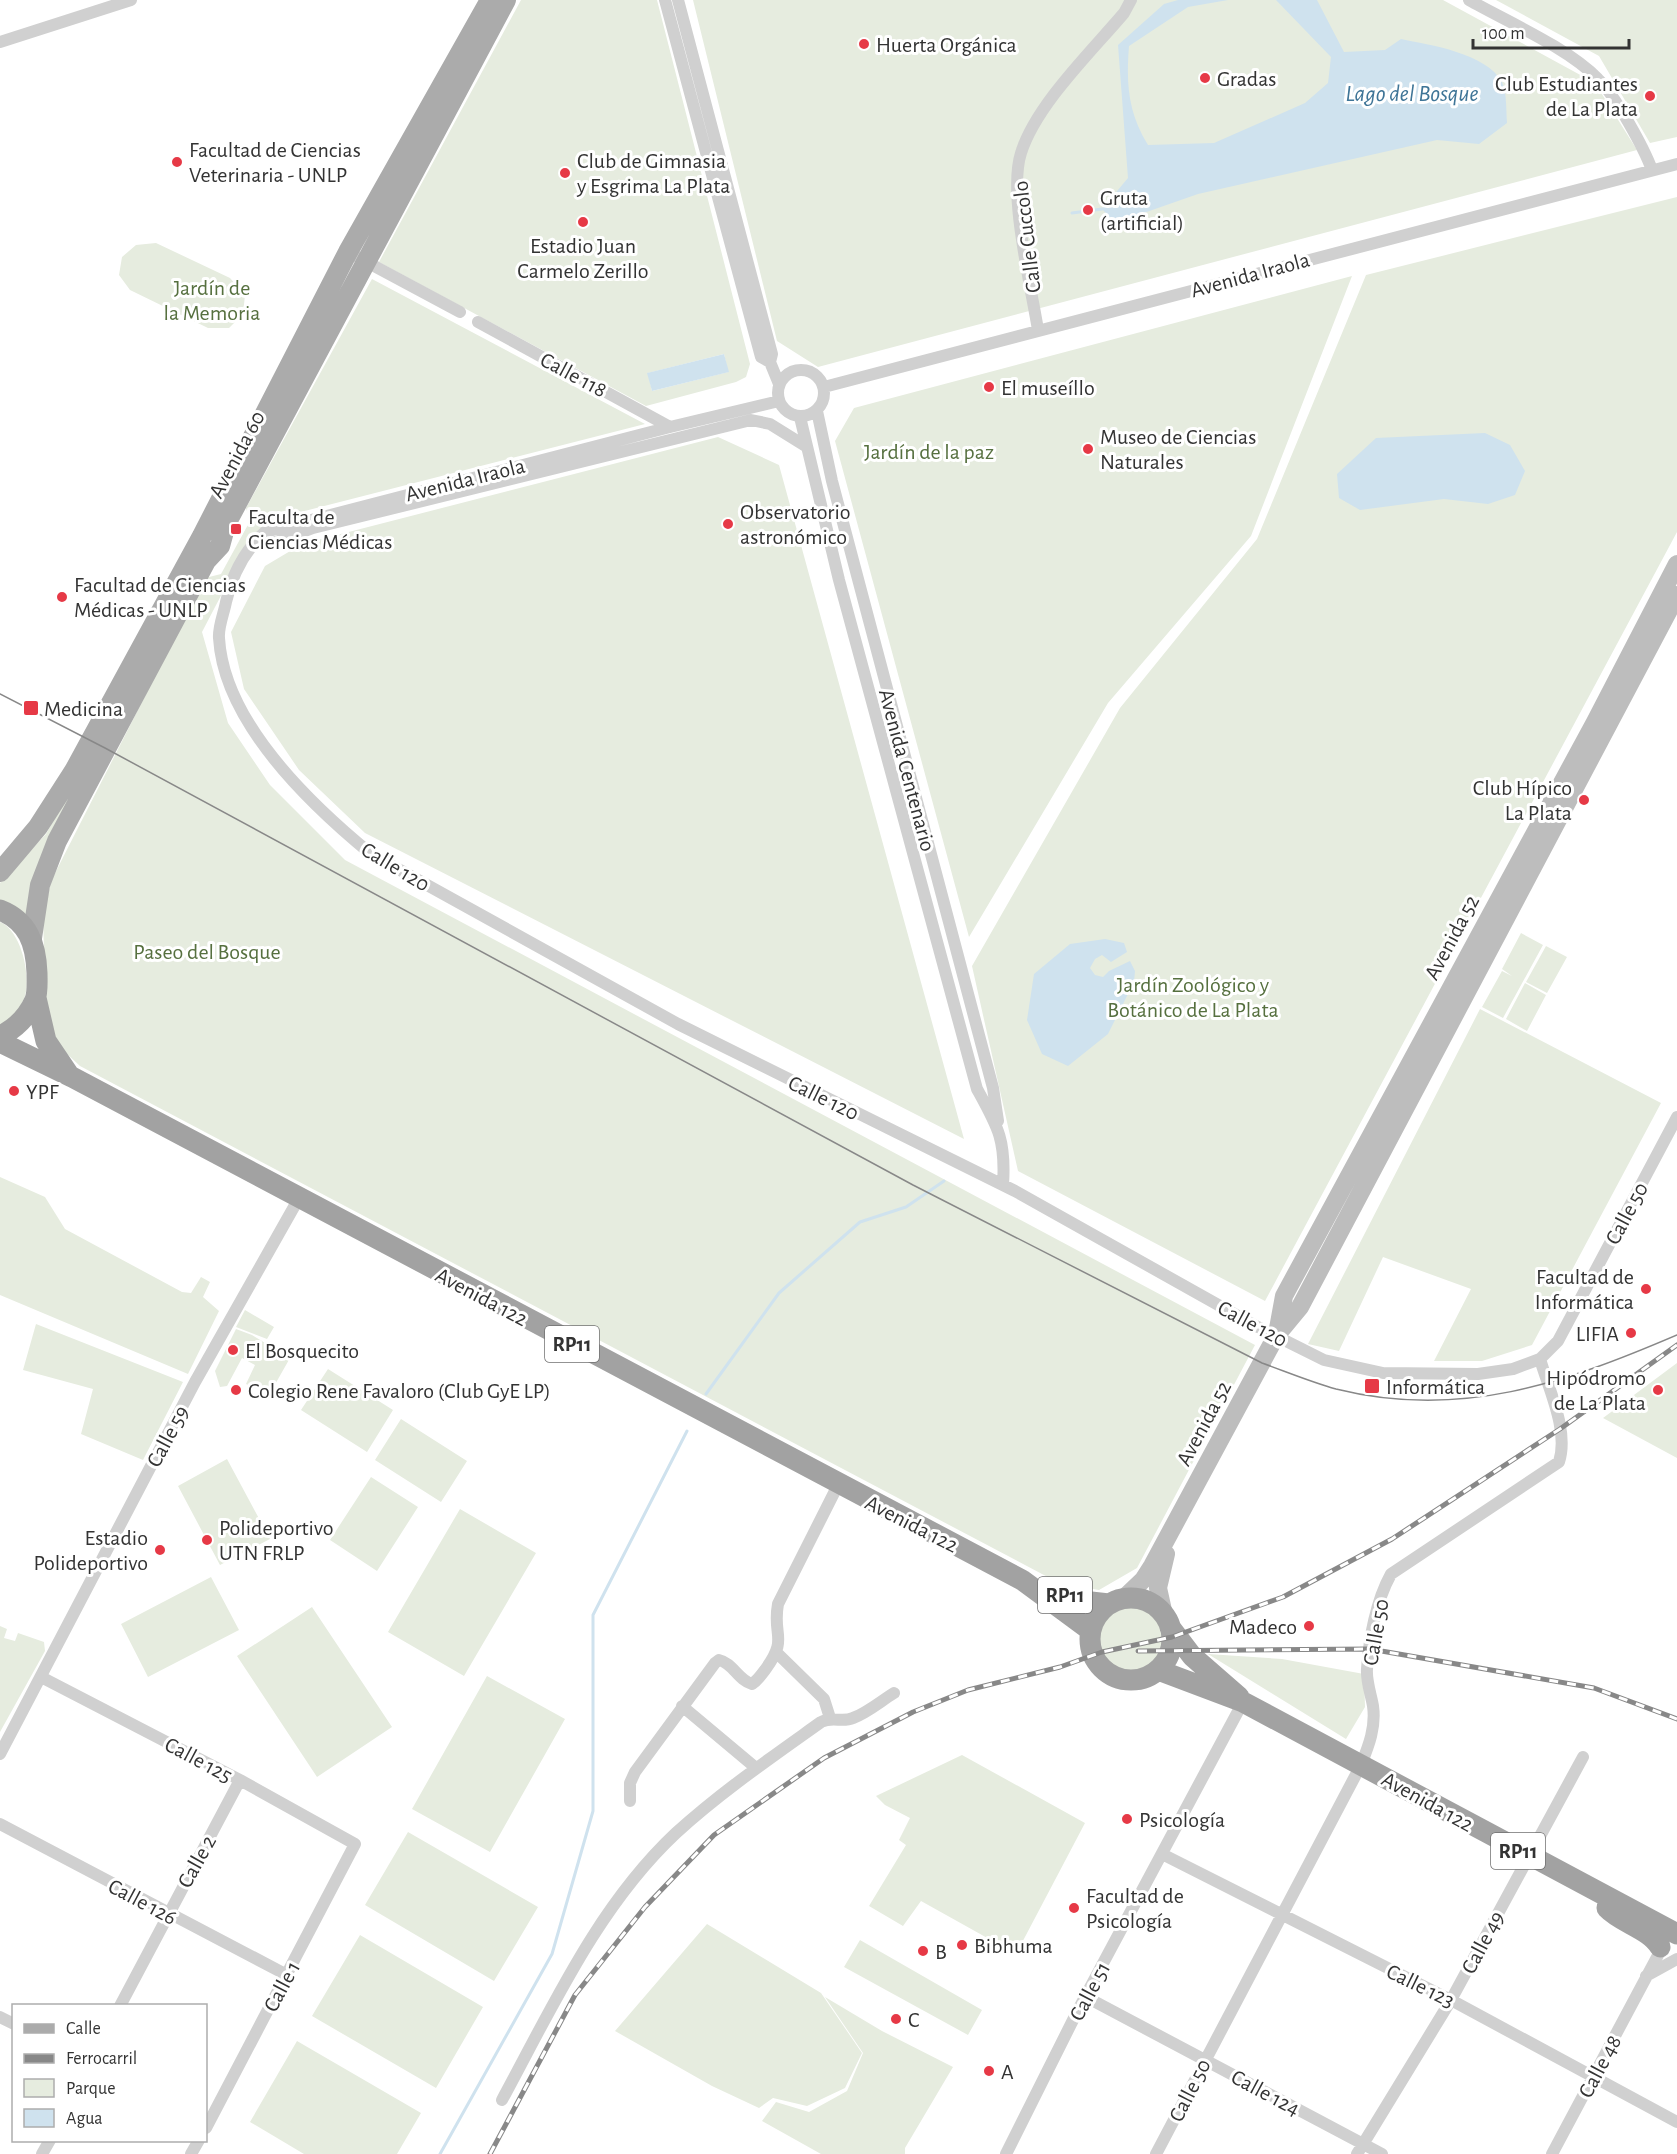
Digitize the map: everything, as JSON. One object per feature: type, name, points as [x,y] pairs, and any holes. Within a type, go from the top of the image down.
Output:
[{"type":"highway","points":[[0,910],[23,924],[32,938]]},
{"type":"highway","name":"RP11","points":[[32,938],[37,968],[36,998]]},
{"type":"highway","points":[[0,1036],[19,1023],[36,998]]},
{"type":"highway","name":"Avenida 122","points":[[36,998],[39,1020],[46,1041],[57,1060],[72,1077]]},
{"type":"highway","name":"Avenida 122","points":[[0,1042],[72,1077],[838,1485],[1022,1580],[1082,1601],[1116,1601]]},
{"type":"highway","name":"Avenida 122","points":[[1022,1580],[1090,1630]]},
{"type":"highway","name":"RP11","points":[[1158,1670],[1136,1679],[1112,1676],[1102,1669],[1093,1656],[1090,1630],[1101,1611],[1116,1601],[1138,1599],[1153,1605],[1167,1621]]},
{"type":"highway","points":[[1158,1670],[1167,1660],[1171,1649],[1167,1621]]},
{"type":"highway","name":"Avenida 122","points":[[1167,1621],[1192,1656],[1244,1702]]},
{"type":"highway","name":"Avenida 122","points":[[1158,1670],[1244,1702],[1361,1764],[1586,1886],[1616,1918],[1654,1939],[1673,1944]]},
{"type":"main road","name":"Avenida 60","points":[[0,872],[38,826],[74,771],[202,536],[348,252],[490,0]]},
{"type":"main road","name":"Avenida 60","points":[[32,938],[40,885],[57,841],[206,561],[220,546],[226,524],[506,0]]},
{"type":"main road","name":"Avenida 52","points":[[1276,1336],[1284,1296],[1595,722],[1677,564]]},
{"type":"main road","name":"Avenida 52","points":[[1116,1601],[1143,1580],[1172,1533],[1276,1336],[1300,1307],[1677,595]]},
{"type":"main road","name":"Avenida 52","points":[[1167,1621],[1158,1588],[1172,1533]]},
{"type":"street","points":[[103,0],[116,7]]},
{"type":"street","points":[[0,42],[116,7],[131,0]]},
{"type":"street","points":[[665,0],[761,357],[770,362]]},
{"type":"street","points":[[678,0],[772,354],[770,362],[779,384],[779,402],[791,415],[800,417],[817,411],[824,399],[824,387],[815,374],[802,370],[788,374],[779,384]]},
{"type":"street","name":"Calle Cuccolo","points":[[1038,330],[1018,207],[1017,182],[1021,153],[1041,112],[1124,13],[1131,0]]},
{"type":"street","points":[[1469,0],[1574,59],[1600,80],[1646,151],[1652,170]]},
{"type":"street","name":"Avenida Iraola","points":[[824,387],[1677,164]]},
{"type":"street","points":[[348,252],[460,312]]},
{"type":"street","name":"Calle 118","points":[[478,322],[670,427]]},
{"type":"street","name":"Avenida Iraola","points":[[219,637],[232,579],[252,544],[265,532],[300,521],[670,427],[779,402]]},
{"type":"street","name":"Avenida Centenario","points":[[817,411],[832,481],[993,1088],[1004,1147],[1003,1185]]},
{"type":"street","points":[[800,417],[889,768],[977,1089],[999,1128]]},
{"type":"street","points":[[252,544],[273,543],[313,528],[751,420],[770,424],[807,447]]},
{"type":"street","name":"Calle 120","points":[[219,637],[226,672],[240,706],[264,745],[292,780],[327,817],[371,854],[678,1024],[1015,1191],[1276,1336],[1324,1360],[1383,1373],[1478,1374],[1513,1369],[1540,1359]]},
{"type":"street","name":"Calle 50","points":[[1156,2154],[1361,1764],[1373,1732],[1373,1708],[1366,1671],[1382,1590],[1391,1574],[1559,1462],[1563,1449],[1560,1429],[1540,1359],[1558,1341],[1677,1117]]},
{"type":"street","name":"Calle 59","points":[[0,1754],[195,1382],[299,1198]]},
{"type":"street","points":[[630,1801],[630,1783],[634,1772],[719,1660],[726,1661],[746,1682],[752,1684],[777,1653],[780,1644],[776,1615],[778,1604],[838,1485]]},
{"type":"street","points":[[777,1653],[824,1699],[830,1718]]},
{"type":"street","name":"Calle 125","points":[[41,1677],[240,1780],[355,1844]]},
{"type":"street","points":[[502,2100],[588,1943],[630,1886],[676,1833],[756,1768],[830,1718],[846,1720],[855,1718],[894,1693]]},
{"type":"street","name":"Calle 51","points":[[1006,2152],[1244,1702]]},
{"type":"street","points":[[682,1706],[756,1768]]},
{"type":"street","name":"Calle 49","points":[[1360,2149],[1451,2000],[1583,1756]]},
{"type":"street","name":"Calle 2","points":[[121,2004],[240,1780]]},
{"type":"street","name":"Calle 126","points":[[0,1824],[287,1975]]},
{"type":"street","name":"Calle 1","points":[[207,2123],[355,1844]]},
{"type":"street","name":"Calle 123","points":[[1162,1854],[1451,2000],[1677,2122]]},
{"type":"street","points":[[1645,1977],[1673,1944]]},
{"type":"street","name":"Calle 48","points":[[1552,2154],[1645,1977],[1673,1944]]},
{"type":"street","name":"Calle 124","points":[[1086,1997],[1204,2060],[1360,2149],[1382,2154]]},
{"type":"street","points":[[1006,2152],[1020,2154]]},
{"type":"green space","name":"Club de Gimnasia y Esgrima La Plata","points":[[521,0],[657,0],[750,364],[746,377],[736,382],[646,406],[379,262]],"holes":[[[724,354],[728,372],[652,391],[648,373]]]},
{"type":"green space","points":[[693,0],[1443,0],[1595,83],[1637,150],[818,367],[777,341]]},
{"type":"green space","name":"Club Estudiantes de La Plata","points":[[1496,0],[1677,0],[1677,137],[1650,143],[1599,56]]},
{"type":"green space","name":"Jardín Zoológico y Botánico de La Plata","points":[[1677,197],[1677,532],[1265,1301],[1018,1171],[972,966],[1120,708],[1257,539],[1366,275]]},
{"type":"green space","name":"Jardín de la Memoria","points":[[156,243],[230,278],[245,295],[243,314],[229,328],[208,328],[130,290],[119,275],[122,257],[136,245]]},
{"type":"green space","name":"Jardín de la paz","points":[[1352,276],[1251,536],[1108,703],[969,937],[835,441],[854,408]]},
{"type":"green space","name":"Paseo del Bosque","points":[[372,279],[645,424],[289,515],[250,540],[202,632],[228,723],[270,785],[345,860],[1255,1345],[1137,1568],[1099,1590],[1059,1583],[80,1066],[50,1038],[46,1010],[43,917],[51,881],[205,578],[221,574],[250,521],[246,508]]},
{"type":"green space","points":[[718,437],[779,465],[964,1139],[365,833],[299,770],[244,689],[231,632],[265,566],[302,544]]},
{"type":"green space","points":[[91,752],[28,918],[0,901],[0,883],[46,834]]},
{"type":"green space","points":[[0,922],[8,927],[19,945],[27,980],[22,1003],[14,1015],[0,1028]]},
{"type":"green space","points":[[1521,933],[1543,945],[1503,1018],[1482,1007],[1502,971],[1512,976],[1502,969]]},
{"type":"green space","points":[[1546,946],[1567,957],[1547,993],[1526,982]]},
{"type":"green space","points":[[1525,983],[1546,995],[1527,1031],[1506,1019]]},
{"type":"green space","points":[[1480,1009],[1661,1103],[1532,1345],[1482,1361],[1434,1361],[1471,1289],[1383,1257],[1339,1351],[1308,1344]]},
{"type":"green space","points":[[0,1177],[45,1197],[65,1229],[182,1292],[191,1293],[201,1277],[210,1282],[203,1297],[219,1311],[188,1374],[0,1295]]},
{"type":"green space","points":[[245,1310],[274,1327],[267,1339],[236,1327]]},
{"type":"green space","points":[[36,1324],[183,1382],[143,1460],[81,1434],[93,1389],[23,1370]]},
{"type":"green space","points":[[236,1329],[252,1335],[290,1358],[269,1395],[246,1384],[255,1365],[242,1358],[227,1386],[220,1387],[215,1371]]},
{"type":"green space","name":"Hipódromo de La Plata","points":[[1677,1363],[1677,1458],[1603,1418]]},
{"type":"green space","points":[[328,1369],[393,1410],[367,1452],[301,1410]]},
{"type":"green space","points":[[401,1419],[467,1461],[441,1502],[375,1460]]},
{"type":"green space","points":[[227,1459],[270,1539],[220,1565],[178,1486]]},
{"type":"green space","points":[[371,1477],[418,1507],[377,1571],[330,1540]]},
{"type":"green space","points":[[460,1509],[536,1553],[464,1676],[388,1632]]},
{"type":"green space","points":[[211,1577],[239,1630],[148,1677],[121,1624]]},
{"type":"green space","points":[[1130,1602],[1143,1605],[1155,1612],[1162,1624],[1165,1637],[1162,1650],[1155,1662],[1143,1669],[1130,1672],[1117,1669],[1105,1662],[1098,1650],[1095,1637],[1098,1624],[1105,1612],[1117,1605]]},
{"type":"green space","points":[[312,1607],[392,1727],[317,1777],[237,1656]]},
{"type":"green space","points":[[0,1626],[7,1629],[4,1638],[15,1641],[18,1633],[44,1642],[45,1651],[0,1732]]},
{"type":"green space","points":[[1208,1654],[1282,1659],[1364,1674],[1365,1707],[1346,1739]]},
{"type":"green space","points":[[487,1676],[565,1719],[490,1852],[412,1809]]},
{"type":"green space","points":[[962,1755],[1085,1823],[1016,1954],[921,1901],[903,1926],[869,1906],[906,1845],[899,1840],[910,1818],[885,1805],[876,1796]]},
{"type":"green space","points":[[408,1832],[538,1907],[494,1981],[365,1905]]},
{"type":"green space","points":[[707,1924],[821,1993],[862,2053],[845,2088],[807,2106],[773,2098],[759,2108],[712,2086],[615,2031]]},
{"type":"green space","points":[[360,1935],[483,2007],[436,2088],[312,2016]]},
{"type":"green space","points":[[860,1940],[982,2010],[968,2035],[844,1967]]},
{"type":"green space","points":[[825,1997],[882,2031],[953,2067],[905,2148],[905,2154],[821,2154],[762,2121],[776,2102],[809,2112],[847,2091],[863,2053]]},
{"type":"green space","points":[[297,2041],[421,2113],[397,2154],[304,2154],[250,2122]]},
{"type":"water","name":"Lago del Bosque","points":[[1178,0],[1228,0],[1188,7],[1129,46],[1128,85],[1132,109],[1148,145],[1214,143],[1305,103],[1328,83],[1331,57],[1276,0],[1317,0],[1344,52],[1385,50],[1401,39],[1471,57],[1494,72],[1502,82],[1506,96],[1507,123],[1479,144],[1437,140],[1198,194],[1115,223],[1102,209],[1128,178],[1118,45],[1164,4]]},
{"type":"water","points":[[724,354],[729,372],[652,391],[647,373]]},
{"type":"water","points":[[1485,433],[1510,445],[1525,471],[1515,495],[1488,504],[1444,499],[1360,510],[1339,498],[1337,474],[1376,438]]},
{"type":"water","points":[[1105,939],[1124,943],[1127,952],[1111,962],[1102,955],[1095,959],[1090,968],[1095,975],[1103,977],[1109,971],[1130,961],[1135,971],[1134,982],[1108,1034],[1068,1066],[1042,1054],[1027,1020],[1034,974],[1070,944]]},
{"type":"waterway","points":[[1072,213],[1102,209]]},
{"type":"waterway","points":[[706,1394],[779,1293],[860,1222],[906,1207],[944,1181]]},
{"type":"waterway","points":[[440,2154],[552,1954],[593,1811],[593,1615],[687,1431]]},
{"type":"tram line","points":[[0,694],[105,748],[913,1185],[1262,1363],[1336,1389],[1382,1398],[1426,1400],[1469,1398],[1511,1392],[1553,1381],[1594,1368],[1677,1335]]},
{"type":"railway","points":[[490,2154],[575,1995],[645,1907],[714,1835],[824,1758],[913,1712],[968,1690],[1060,1667],[1102,1652],[1172,1637],[1283,1597],[1392,1539],[1560,1429],[1677,1345]]},
{"type":"railway","points":[[1138,1651],[1370,1649],[1594,1688],[1677,1719]]},
{"type":"place","name":"Huerta Orgánica","points":[[864,44]]},
{"type":"place","name":"Gradas","points":[[1205,78]]},
{"type":"place","name":"Club Estudiantes de La Plata","points":[[1650,96]]},
{"type":"place","name":"Facultad de Ciencias Veterinaria - UNLP","points":[[177,162]]},
{"type":"place","name":"Club de Gimnasia y Esgrima La Plata","points":[[565,173]]},
{"type":"place","name":"Gruta (artificial)","points":[[1088,210]]},
{"type":"place","name":"Estadio Juan Carmelo Zerillo","points":[[583,222]]},
{"type":"place","name":"El museíllo","points":[[989,387]]},
{"type":"place","name":"Museo de Ciencias Naturales","points":[[1088,449]]},
{"type":"place","name":"Observatorio astronómico","points":[[728,524]]},
{"type":"place","name":"Faculta de Ciencias Médicas","points":[[236,529]]},
{"type":"place","name":"Facultad de Ciencias Médicas - UNLP","points":[[62,597]]},
{"type":"place","name":"Medicina","points":[[31,708]]},
{"type":"place","name":"Club Hípico La Plata","points":[[1584,800]]},
{"type":"place","name":"YPF","points":[[14,1091]]},
{"type":"place","name":"Facultad de Informática","points":[[1646,1289]]},
{"type":"place","name":"LIFIA","points":[[1631,1333]]},
{"type":"place","name":"El Bosquecito","points":[[233,1350]]},
{"type":"place","name":"Informática","points":[[1372,1386]]},
{"type":"place","name":"Colegio Rene Favaloro (Club GyE LP)","points":[[236,1390]]},
{"type":"place","name":"Hipódromo de La Plata","points":[[1658,1390]]},
{"type":"place","name":"Polideportivo UTN FRLP","points":[[207,1540]]},
{"type":"place","name":"Estadio Polideportivo","points":[[160,1550]]},
{"type":"place","name":"Madeco","points":[[1309,1626]]},
{"type":"place","name":"Psicología","points":[[1127,1819]]},
{"type":"place","name":"Facultad de Psicología","points":[[1074,1908]]},
{"type":"place","name":"Bibhuma","points":[[962,1945]]},
{"type":"place","name":"B","points":[[923,1951]]},
{"type":"place","name":"C","points":[[896,2019]]},
{"type":"place","name":"A","points":[[989,2071]]}]
